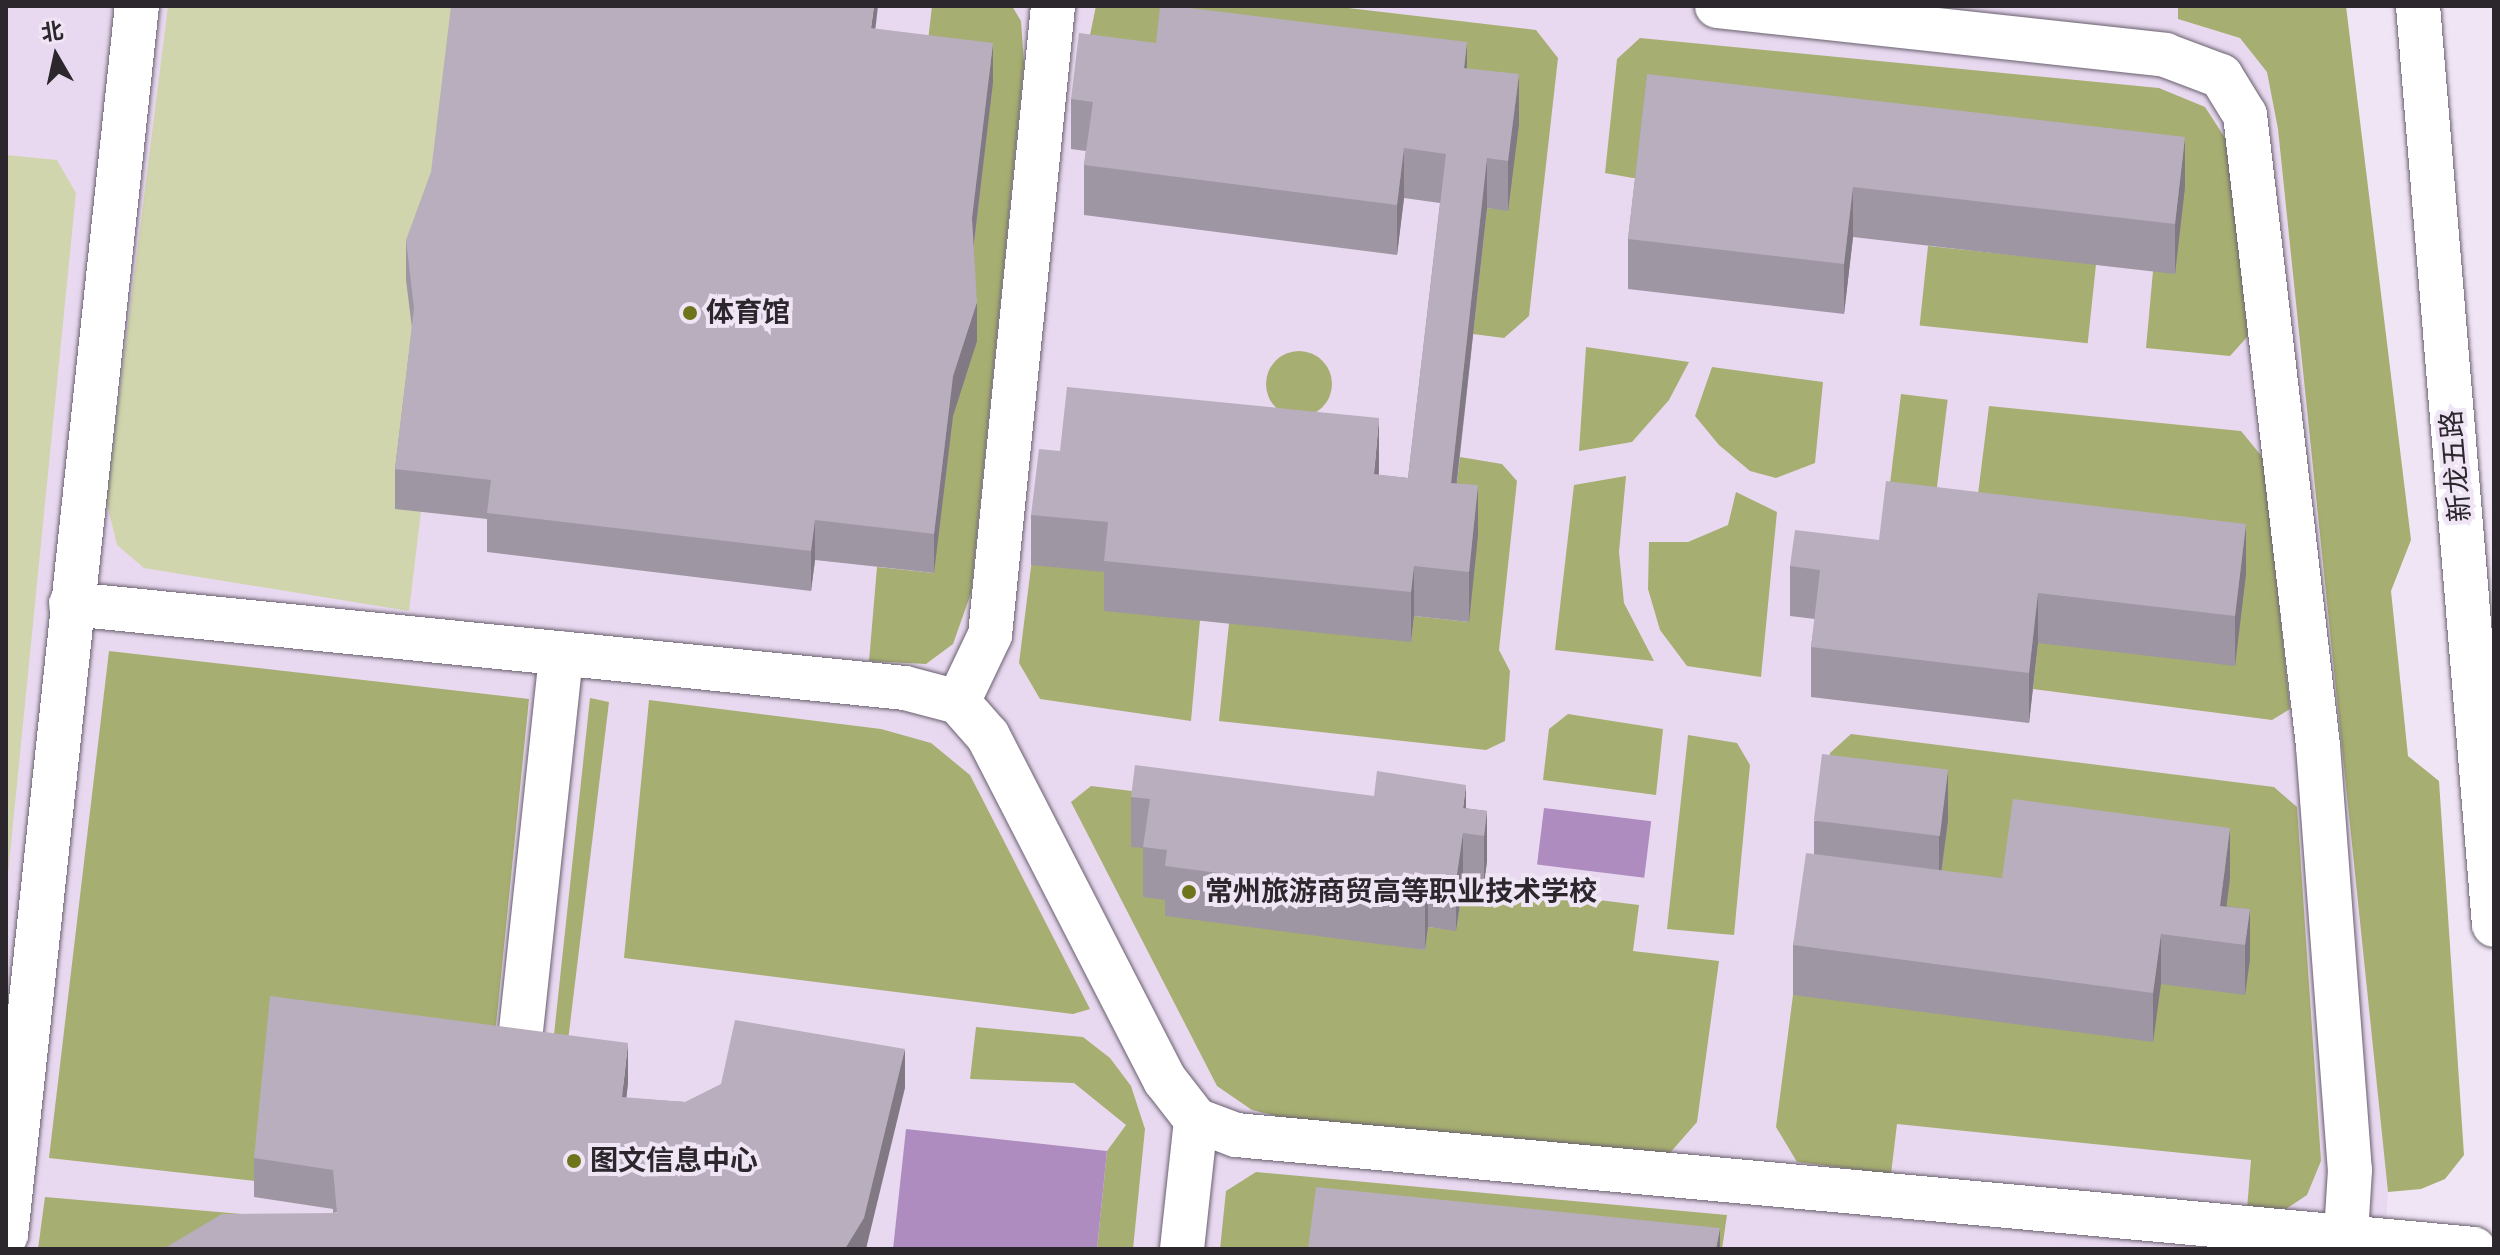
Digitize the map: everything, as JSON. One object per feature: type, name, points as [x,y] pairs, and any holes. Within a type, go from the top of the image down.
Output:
[{"type":"street","points":[[6,1235],[137,6]]},
{"type":"street","points":[[958,702],[990,635],[1053,6]]},
{"type":"street","points":[[1717,6],[2165,55],[2221,76],[2245,115],[2318,746],[2350,1170],[2345,1244]]},
{"type":"street","name":"新龙五路","points":[[2418,6],[2494,925]]},
{"type":"street","points":[[71,604],[905,688],[958,702],[988,736],[1165,1080],[1196,1120],[1236,1135],[2345,1244],[2474,1249]]},
{"type":"street","points":[[517,1068],[561,653]]},
{"type":"street","points":[[1182,1249],[1196,1120]]},
{"type":"shaded area","name":"常州旅游商贸高等职业技术学校","points":[[6,6],[2281,6],[2388,1192],[2385,1249],[6,1249]]},
{"type":"shaded area","points":[[1544,808],[1651,821],[1644,878],[1537,865]]},
{"type":"shaded area","points":[[906,1129],[1107,1151],[1097,1249],[893,1249]]},
{"type":"green space","points":[[168,6],[488,6],[414,347],[395,508],[421,511],[409,611],[144,568],[117,545],[106,500]]},
{"type":"green space","points":[[932,6],[1012,6],[1021,21],[1024,64],[971,593],[953,644],[926,664],[869,661],[877,567],[934,573],[924,75]]},
{"type":"green space","points":[[1096,6],[1331,6],[1536,30],[1558,58],[1529,316],[1504,338],[1473,334],[1487,208],[1508,210],[1080,83]]},
{"type":"green space","points":[[2178,6],[2346,6],[2411,540],[2391,591],[2408,756],[2439,781],[2464,1155],[2445,1179],[2421,1189],[2388,1192],[2278,129],[2267,72],[2240,38],[2178,19]]},
{"type":"green space","points":[[1640,38],[2159,88],[2205,107],[2229,144],[2248,336],[2230,356],[2146,348],[2153,271],[1605,173],[1617,59]]},
{"type":"green space","points":[[6,155],[57,160],[76,193],[6,894]]},
{"type":"green space","points":[[1928,246],[2096,264],[2088,343],[1920,326]]},
{"type":"green space","points":[[1586,347],[1689,362],[1669,400],[1632,442],[1579,451]]},
{"type":"green space","points":[[1293,351],[1305,351],[1317,356],[1327,366],[1332,384],[1330,397],[1317,412],[1305,417],[1293,417],[1281,412],[1271,402],[1266,390],[1266,378],[1271,366],[1281,356]]},
{"type":"green space","points":[[1712,367],[1823,382],[1815,463],[1776,478],[1750,471],[1719,445],[1695,416]]},
{"type":"green space","points":[[1901,394],[1948,400],[1931,537],[1884,531]]},
{"type":"green space","points":[[1989,406],[2241,431],[2264,459],[2290,709],[2272,720],[2033,689],[2038,643],[1972,542]]},
{"type":"green space","points":[[1460,457],[1502,464],[1517,481],[1499,650],[1510,671],[1505,741],[1486,750],[1219,721],[1229,623],[1411,641],[1414,616],[1469,622],[1451,532]]},
{"type":"green space","points":[[1626,476],[1619,552],[1624,603],[1654,661],[1555,650],[1574,485]]},
{"type":"green space","points":[[1736,492],[1777,512],[1761,677],[1687,666],[1660,630],[1648,589],[1649,542],[1688,542],[1728,525]]},
{"type":"green space","points":[[1032,559],[1108,572],[1200,620],[1191,721],[1040,699],[1019,663]]},
{"type":"green space","points":[[109,651],[529,699],[492,1065],[270,1036],[255,1181],[49,1158]]},
{"type":"green space","points":[[590,698],[609,702],[564,1074],[550,1072]]},
{"type":"green space","points":[[649,700],[881,729],[931,743],[970,775],[1090,1009],[1073,1014],[624,958]]},
{"type":"green space","points":[[1568,714],[1663,729],[1656,795],[1543,780],[1549,729]]},
{"type":"green space","points":[[1851,734],[2274,787],[2297,807],[2321,1161],[2307,1195],[2280,1213],[2247,1209],[2251,1160],[1897,1124],[1891,1174],[1797,1162],[1776,1127],[1793,995],[2002,928],[1822,803],[1830,753]]},
{"type":"green space","points":[[1688,735],[1737,743],[1750,765],[1734,935],[1667,929]]},
{"type":"green space","points":[[1091,786],[1377,821],[1150,849],[1167,900],[1425,950],[1428,927],[1456,930],[1463,883],[1639,905],[1633,951],[1719,961],[1697,1122],[1669,1154],[1297,1121],[1252,1110],[1217,1086],[1071,802]]},
{"type":"green space","points":[[976,1027],[1083,1037],[1110,1058],[1131,1086],[1145,1129],[1133,1249],[1097,1249],[1107,1151],[1126,1125],[1074,1083],[970,1079]]},
{"type":"green space","points":[[1256,1172],[1727,1215],[1722,1249],[1220,1249],[1226,1191]]},
{"type":"green space","points":[[45,1197],[334,1222],[337,1249],[38,1249]]},
{"type":"building","name":"体育馆","points":[[451,6],[874,6],[871,28],[993,43],[972,218],[977,302],[953,376],[934,534],[815,520],[811,551],[487,513],[491,480],[395,469],[414,308],[406,240],[431,172]]},
{"type":"building","points":[[1160,6],[1467,42],[1464,68],[1519,74],[1508,161],[1487,158],[1451,483],[1478,485],[1469,572],[1414,566],[1411,592],[1104,561],[1108,522],[1031,515],[1039,449],[1060,451],[1067,387],[1379,418],[1374,474],[1408,478],[1446,154],[1404,148],[1397,205],[1084,165],[1093,102],[1071,99],[1079,33],[1156,43]]},
{"type":"building","points":[[1647,74],[2185,137],[2175,224],[1853,187],[1844,264],[1628,239]]},
{"type":"building","points":[[1886,481],[2246,524],[2235,616],[2038,593],[2029,673],[1811,647],[1820,570],[1790,566],[1795,530],[1879,540]]},
{"type":"building","points":[[1822,754],[1948,769],[1940,836],[1814,821]]},
{"type":"building","points":[[1135,765],[1374,796],[1377,771],[1466,785],[1463,808],[1487,811],[1484,836],[1463,833],[1456,881],[1428,877],[1425,900],[1165,866],[1167,850],[1143,847],[1150,799],[1131,797]]},
{"type":"building","points":[[2013,799],[2230,828],[2220,906],[2250,909],[2245,945],[2161,934],[2153,993],[1793,945],[1806,853],[2002,878]]},
{"type":"building","name":"图文信息中心","points":[[270,996],[628,1043],[622,1097],[685,1102],[721,1084],[735,1020],[905,1049],[864,1218],[845,1249],[163,1249],[222,1214],[337,1213],[333,1170],[254,1158]]},
{"type":"building","points":[[1316,1187],[1720,1228],[1716,1249],[1308,1249]]},
{"type":"place","name":"体育馆","points":[[690,313]]},
{"type":"place","name":"常州旅游商贸高等职业技术学校","points":[[1189,892]]},
{"type":"place","name":"图文信息中心","points":[[574,1161]]}]
